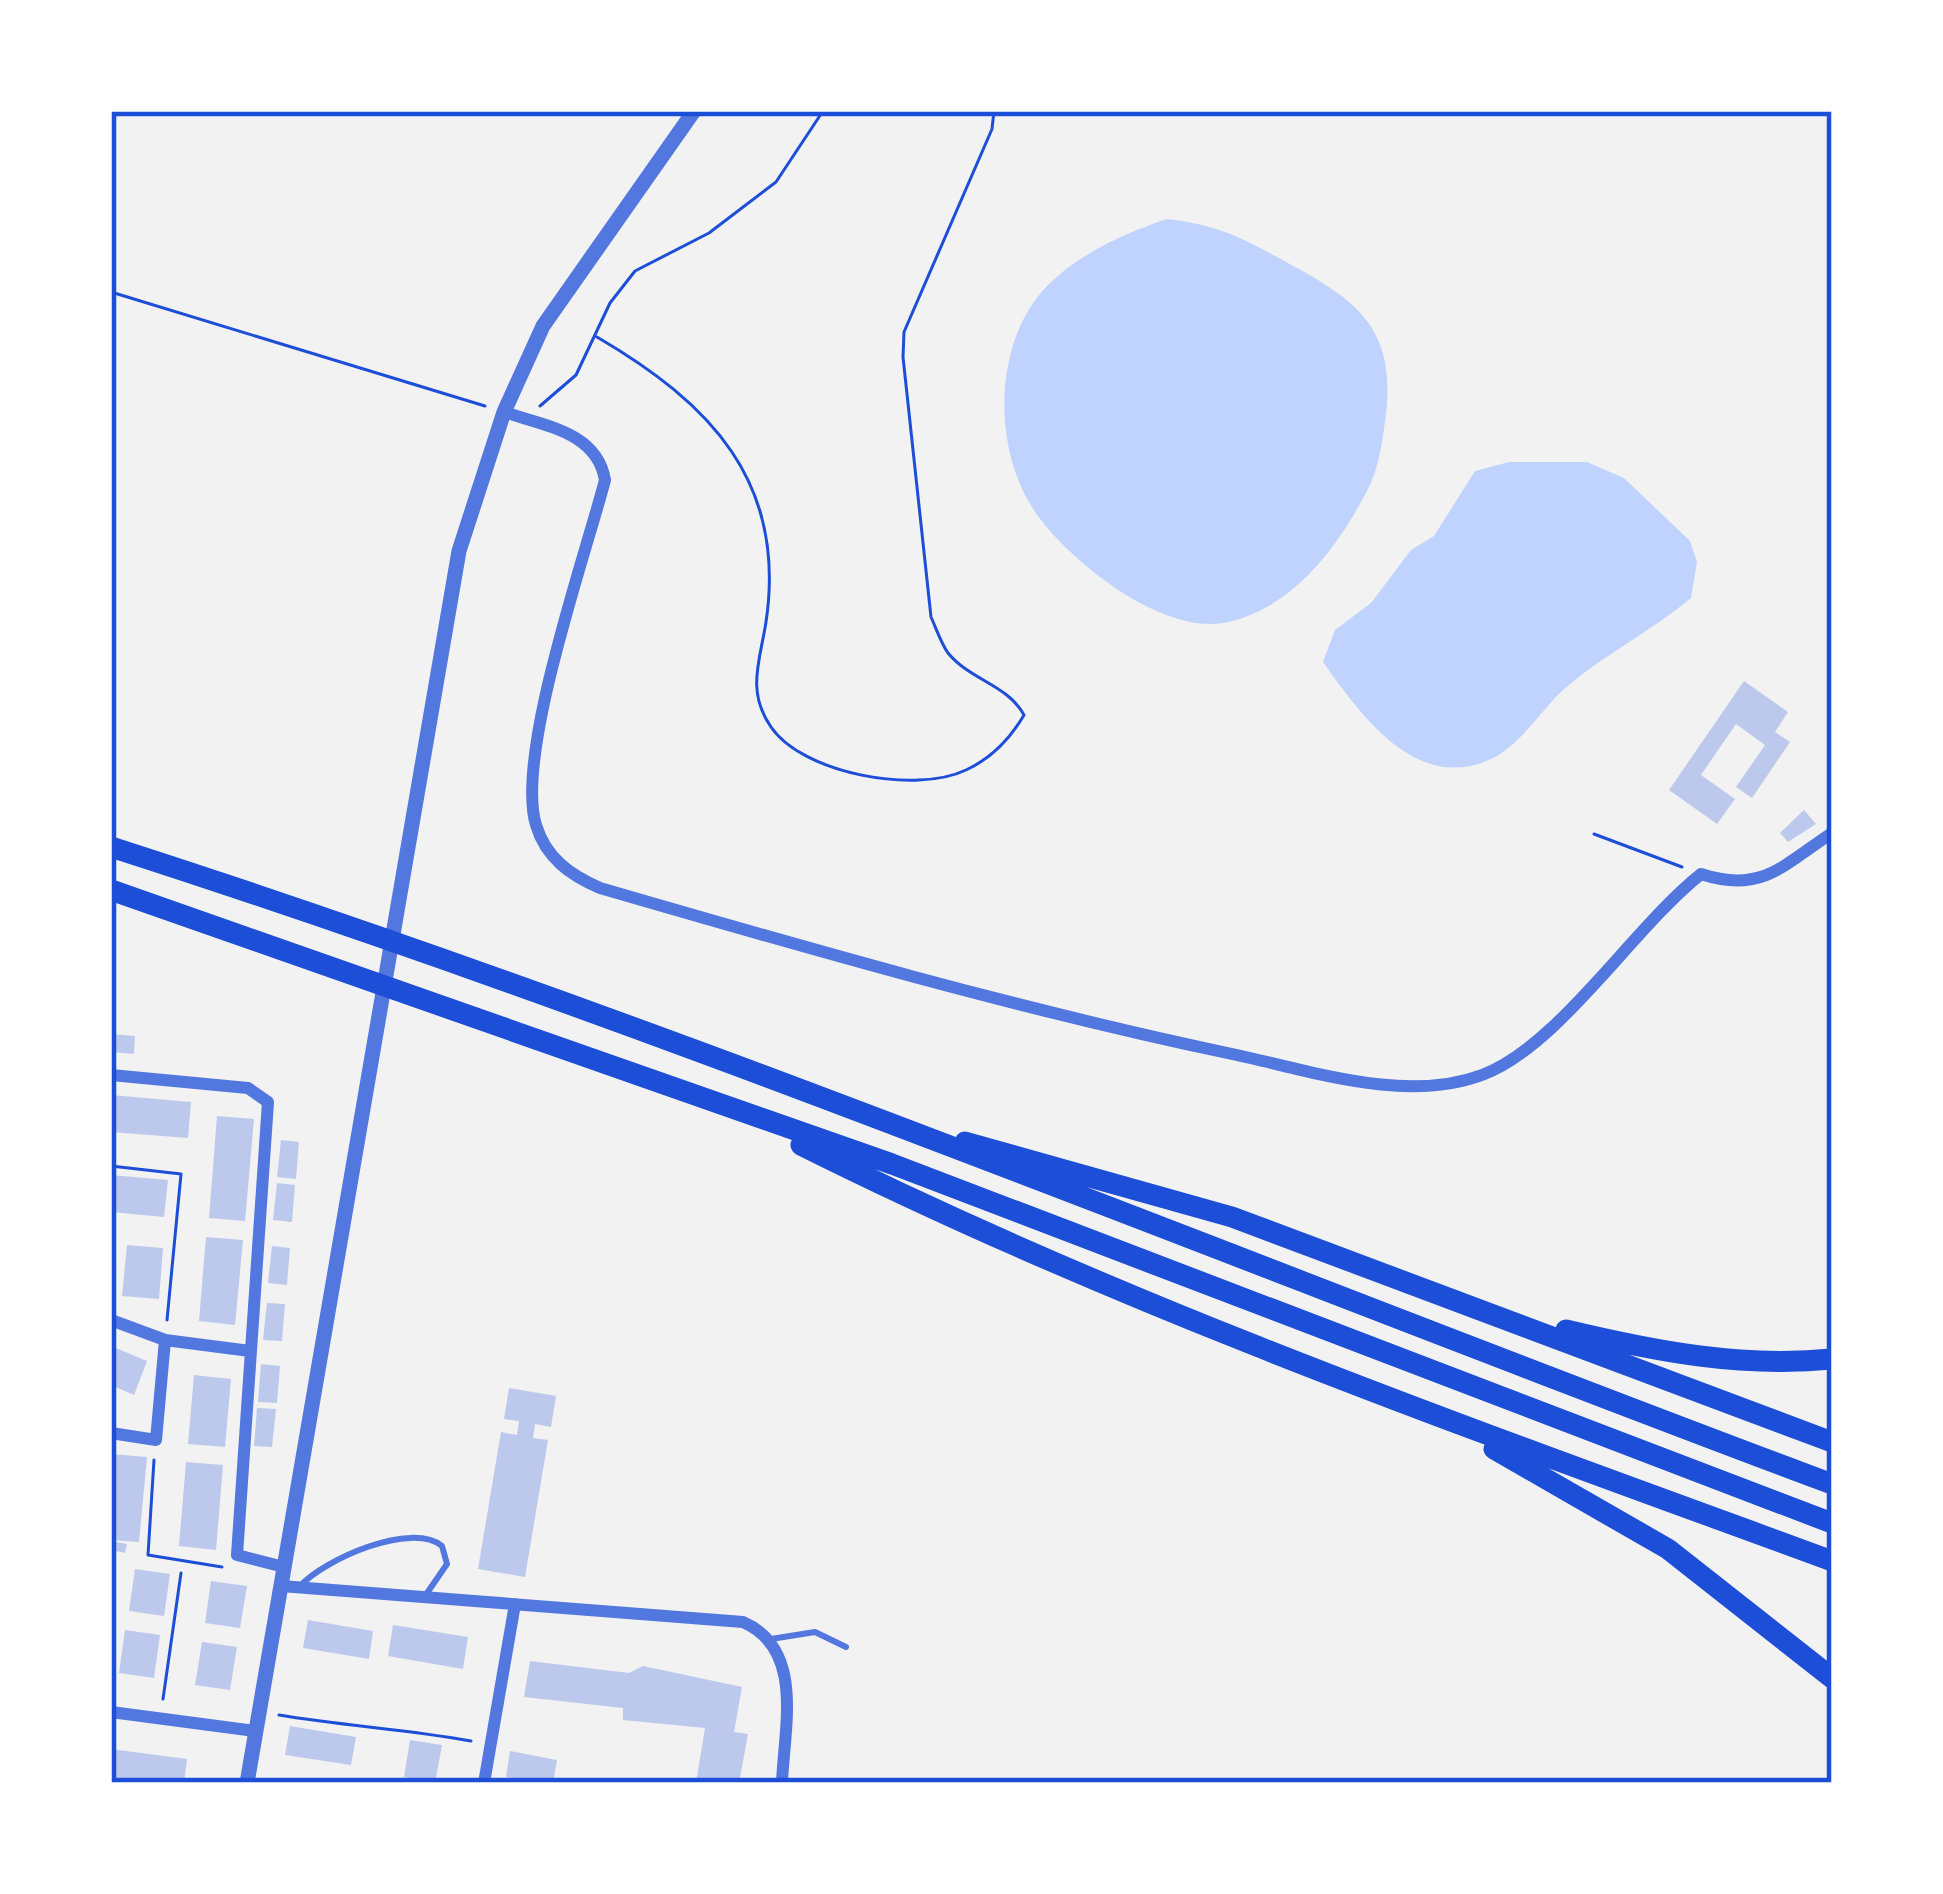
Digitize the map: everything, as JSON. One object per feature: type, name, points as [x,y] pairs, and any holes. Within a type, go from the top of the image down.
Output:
[{"type":"highway","points":[[111,848],[421,953],[888,1124],[1832,1484]]},
{"type":"highway","points":[[111,890],[892,1164],[1832,1522]]},
{"type":"highway","points":[[736,1112],[887,1188],[1408,1406],[1832,1561]]},
{"type":"highway","points":[[888,1124],[1034,1158],[1232,1217],[1832,1442]]},
{"type":"highway","points":[[1475,1307],[1706,1358],[1754,1363],[1832,1359]]},
{"type":"highway","points":[[1408,1406],[1587,1499],[1668,1550],[1832,1678]]},
{"type":"street","points":[[247,1783],[290,1587],[284,1568],[397,895],[447,603],[472,504],[504,412],[560,298],[694,111]]},
{"type":"street","points":[[504,412],[582,439],[601,456],[605,480],[539,732],[532,789],[536,824],[552,857],[600,888],[1054,1017],[1405,1085],[1481,1076],[1515,1058],[1664,903],[1701,874],[1730,884],[1754,883],[1832,832]]},
{"type":"street","points":[[111,1075],[248,1088],[268,1102],[237,1555],[284,1568]]},
{"type":"street","points":[[111,1320],[165,1340],[250,1351]]},
{"type":"street","points":[[111,1433],[156,1440],[165,1340]]},
{"type":"street","points":[[290,1587],[729,1618],[771,1639],[782,1657],[782,1783]]},
{"type":"street","points":[[484,1783],[515,1604]]},
{"type":"street","points":[[111,1712],[255,1731]]},
{"type":"lane","points":[[290,1587],[322,1568],[425,1536],[442,1546],[447,1564],[424,1597]]},
{"type":"lane","points":[[771,1639],[815,1632],[846,1647]]},
{"type":"path","points":[[525,419],[567,384],[597,337],[610,303],[635,272],[709,233],[776,182],[823,111]]},
{"type":"path","points":[[597,337],[675,389],[726,440],[750,477],[763,514],[767,578],[766,624],[755,658],[756,695],[770,726],[792,750],[826,766],[927,779],[962,772],[1011,737],[1024,715],[1016,698],[976,677],[947,652],[931,617],[904,332],[992,129],[994,111]]},
{"type":"path","points":[[111,292],[504,412]]},
{"type":"path","points":[[1594,834],[1701,874]]},
{"type":"path","points":[[111,1166],[181,1174],[165,1340]]},
{"type":"path","points":[[156,1440],[148,1555],[222,1567],[237,1555]]},
{"type":"path","points":[[160,1718],[181,1574]]},
{"type":"path","points":[[259,1712],[366,1729],[392,1726],[490,1744]]},
{"type":"water","points":[[1167,219],[1236,236],[1328,286],[1365,318],[1385,360],[1381,448],[1371,483],[1356,511],[1296,587],[1256,613],[1221,623],[1184,620],[1149,607],[1073,555],[1025,494],[1006,433],[1008,368],[1029,309],[1074,263]]},
{"type":"water","points":[[1509,462],[1587,462],[1624,478],[1690,541],[1697,562],[1691,598],[1579,677],[1502,753],[1464,767],[1438,766],[1415,757],[1373,725],[1323,662],[1335,630],[1371,603],[1411,550],[1434,536],[1475,471]]},
{"type":"building","points":[[1744,681],[1788,712],[1775,732],[1790,742],[1752,798],[1736,787],[1765,745],[1736,724],[1701,775],[1735,799],[1717,824],[1669,790]]},
{"type":"building","points":[[1804,810],[1816,824],[1788,842],[1780,833]]},
{"type":"building","points":[[111,1034],[135,1036],[134,1054],[111,1052]]},
{"type":"building","points":[[111,1095],[191,1102],[188,1138],[111,1132]]},
{"type":"building","points":[[217,1116],[254,1119],[245,1221],[209,1218]]},
{"type":"building","points":[[281,1140],[299,1142],[296,1179],[277,1177]]},
{"type":"building","points":[[111,1175],[168,1180],[164,1217],[111,1212]]},
{"type":"building","points":[[277,1183],[295,1185],[292,1222],[273,1220]]},
{"type":"building","points":[[206,1237],[243,1240],[235,1325],[199,1321]]},
{"type":"building","points":[[127,1245],[163,1248],[159,1299],[122,1296]]},
{"type":"building","points":[[272,1246],[290,1248],[287,1285],[268,1283]]},
{"type":"building","points":[[267,1303],[285,1304],[282,1341],[263,1340]]},
{"type":"building","points":[[111,1346],[147,1361],[134,1395],[111,1385]]},
{"type":"building","points":[[261,1364],[280,1366],[277,1403],[258,1402]]},
{"type":"building","points":[[194,1375],[231,1379],[225,1447],[188,1444]]},
{"type":"building","points":[[509,1388],[556,1396],[551,1427],[535,1424],[533,1438],[548,1440],[525,1577],[478,1569],[501,1432],[517,1435],[519,1421],[504,1419]]},
{"type":"building","points":[[257,1408],[276,1409],[272,1447],[254,1446]]},
{"type":"building","points":[[111,1454],[147,1457],[139,1542],[111,1540]]},
{"type":"building","points":[[186,1462],[223,1465],[216,1550],[179,1546]]},
{"type":"building","points":[[111,1541],[127,1544],[125,1553],[111,1550]]},
{"type":"building","points":[[135,1569],[170,1574],[164,1616],[129,1611]]},
{"type":"building","points":[[211,1581],[247,1586],[240,1628],[205,1623]]},
{"type":"building","points":[[308,1620],[373,1631],[369,1659],[303,1648]]},
{"type":"building","points":[[393,1625],[468,1637],[463,1669],[388,1656]]},
{"type":"building","points":[[125,1630],[160,1635],[154,1678],[119,1673]]},
{"type":"building","points":[[202,1642],[237,1647],[230,1690],[195,1685]]},
{"type":"building","points":[[530,1661],[629,1673],[643,1666],[742,1687],[734,1732],[748,1734],[739,1783],[696,1783],[705,1728],[623,1720],[623,1708],[524,1697]]},
{"type":"building","points":[[290,1726],[356,1737],[351,1765],[285,1755]]},
{"type":"building","points":[[410,1740],[442,1745],[435,1783],[404,1777]]},
{"type":"building","points":[[111,1749],[187,1759],[184,1783],[111,1783]]},
{"type":"building","points":[[510,1751],[557,1760],[553,1783],[506,1777]]}]
